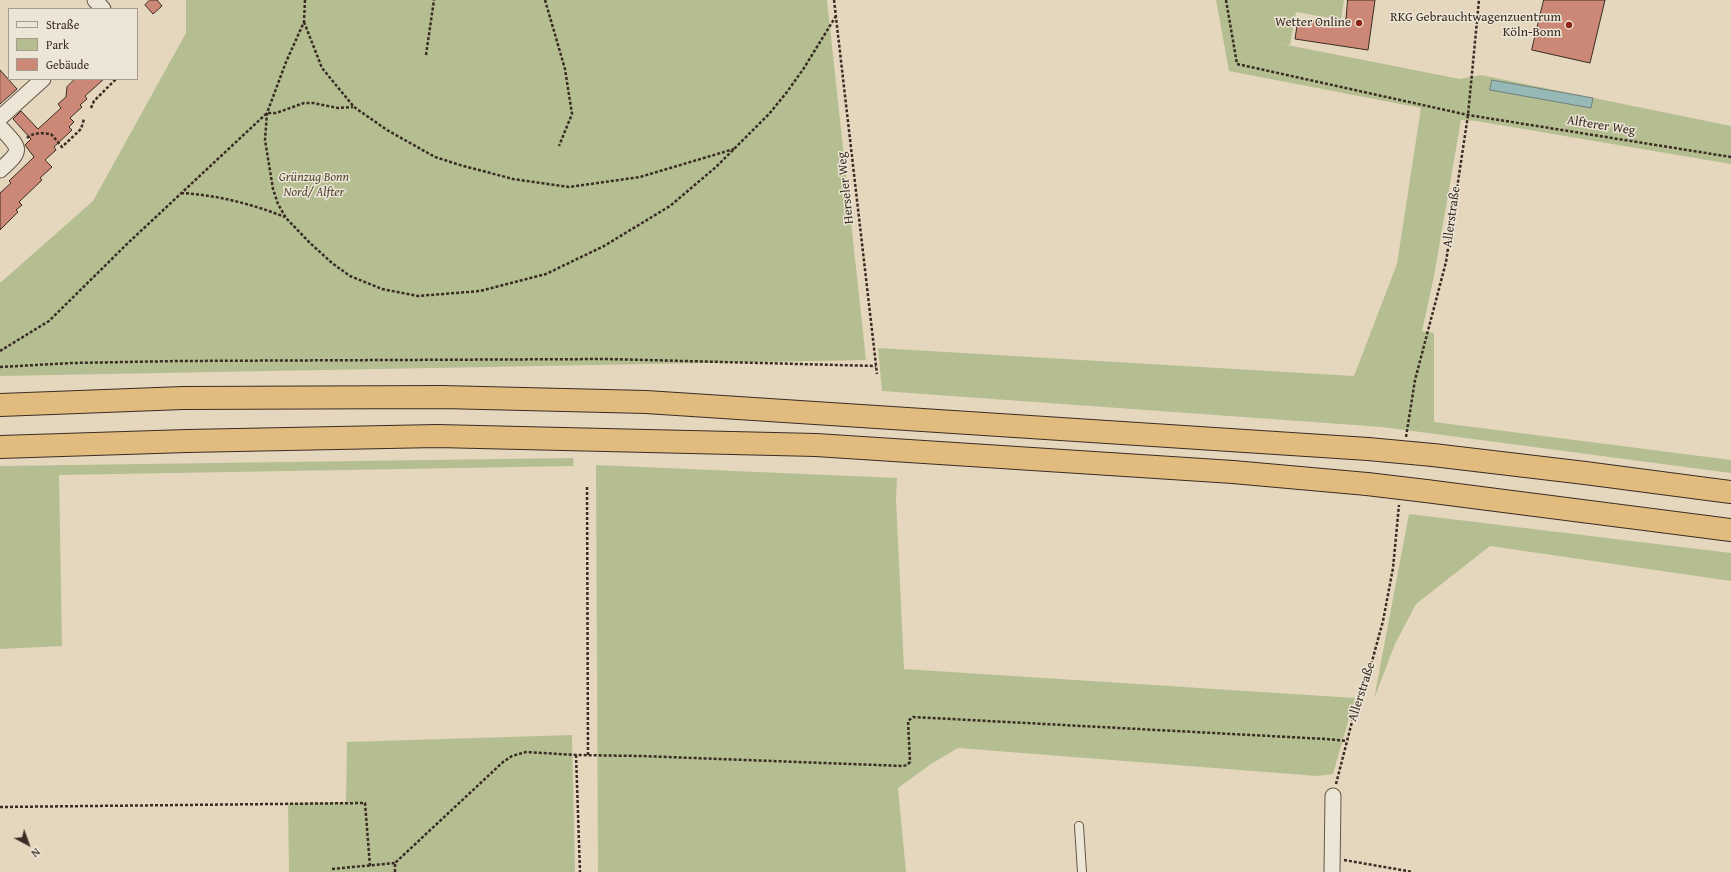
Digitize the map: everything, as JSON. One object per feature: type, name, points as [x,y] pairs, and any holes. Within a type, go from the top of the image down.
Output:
[{"type":"highway","points":[[0,405],[184,398],[442,397],[646,402],[1368,449],[1585,473],[1731,492]]},
{"type":"highway","points":[[0,447],[187,441],[436,436],[816,445],[1234,472],[1367,484],[1731,530]]},
{"type":"street","points":[[95,0],[102,8]]},
{"type":"street","points":[[0,118],[42,80]]},
{"type":"street","points":[[0,127],[17,146],[18,151],[0,170]]},
{"type":"street","points":[[1332,866],[1333,796]]},
{"type":"lane","points":[[1079,826],[1082,872]]},
{"type":"path","points":[[304,0],[304,22],[322,68],[354,107],[387,130],[435,157],[513,179],[569,187],[640,177],[735,149]]},
{"type":"path","points":[[426,55],[434,0]]},
{"type":"path","points":[[545,0],[565,69],[572,114],[559,146]]},
{"type":"path","name":"Herseler Weg","points":[[834,0],[877,374]]},
{"type":"path","name":"Alfterer Weg","points":[[1226,0],[1237,64],[1468,115],[1731,157]]},
{"type":"path","name":"Allerstraße","points":[[1407,431],[1415,380],[1446,262],[1468,115],[1478,0]]},
{"type":"path","points":[[304,22],[286,62],[267,113],[265,140],[273,189],[278,204],[286,218],[310,243],[332,263],[350,276],[382,289],[418,296],[480,291],[546,274],[604,246],[670,206],[716,167],[764,119],[787,92],[836,16]]},
{"type":"path","points":[[91,108],[94,101],[115,80]]},
{"type":"path","points":[[0,350],[49,321],[181,193],[267,113],[276,113],[304,103],[313,103],[338,108],[354,107]]},
{"type":"path","points":[[17,146],[30,135],[39,133],[51,134],[62,147],[81,129],[84,118]]},
{"type":"path","points":[[181,193],[212,196],[268,210],[286,218]]},
{"type":"path","points":[[0,367],[72,363],[178,361],[592,359],[876,366]]},
{"type":"path","points":[[587,487],[588,756]]},
{"type":"path","name":"Allerstraße","points":[[1333,796],[1356,706],[1371,665],[1383,621],[1393,568],[1398,512]]},
{"type":"path","points":[[332,869],[395,863],[503,762],[512,756],[526,752],[588,756],[642,756],[903,766],[910,762],[908,721],[913,717],[1347,741]]},
{"type":"path","points":[[576,755],[580,872]]},
{"type":"path","points":[[0,807],[364,803],[370,866]]},
{"type":"path","points":[[1332,866],[1340,859],[1414,872]]},
{"type":"path","points":[[395,863],[395,872]]},
{"type":"green space","name":"Grünzug Bonn Nord/ Alfter","points":[[186,0],[827,0],[866,360],[0,376],[0,283],[93,201],[186,33]]},
{"type":"green space","points":[[1216,0],[1344,0],[1341,20],[1296,12],[1290,45],[1282,44],[1460,79],[1481,75],[1731,126],[1731,164],[1476,121],[1461,120],[1434,276],[1422,331],[1434,333],[1434,422],[1731,460],[1731,473],[1382,427],[882,391],[878,348],[1354,376],[1397,264],[1421,108],[1229,71]]},
{"type":"green space","points":[[573,458],[574,466],[59,475],[62,646],[0,649],[0,466]]},
{"type":"green space","points":[[596,465],[897,478],[896,499],[904,669],[1355,698],[1333,774],[1317,776],[958,748],[931,764],[898,788],[906,872],[598,872]]},
{"type":"green space","points":[[1409,514],[1731,553],[1731,581],[1490,546],[1416,604],[1395,644],[1374,699]]},
{"type":"green space","points":[[572,735],[575,872],[289,872],[288,803],[346,802],[347,742]]},
{"type":"water","points":[[1492,80],[1593,98],[1591,108],[1490,90]]},
{"type":"building","points":[[150,0],[157,0],[162,6],[153,14],[145,5]]},
{"type":"building","name":"Wetter Online","points":[[1348,0],[1375,0],[1368,50],[1295,39],[1298,19],[1345,26]]},
{"type":"building","name":"RKG Gebrauchtwagenzuentrum Köln-Bonn","points":[[1544,0],[1605,0],[1590,63],[1532,50]]},
{"type":"building","points":[[0,70],[17,89],[0,104]]},
{"type":"building","points":[[74,80],[103,80],[85,96],[87,99],[80,105],[82,107],[70,118],[74,122],[69,127],[72,130],[54,147],[56,150],[45,160],[52,167],[40,178],[42,180],[19,202],[22,205],[16,210],[18,212],[0,230],[0,193],[11,183],[9,181],[34,157],[25,145],[31,139],[13,119],[21,111],[38,129],[61,108],[58,104],[66,97],[67,87]]},
{"type":"place","name":"Wetter Online","points":[[1359,23]]},
{"type":"place","name":"RKG Gebrauchtwagenzuentrum Köln-Bonn","points":[[1569,25]]}]
